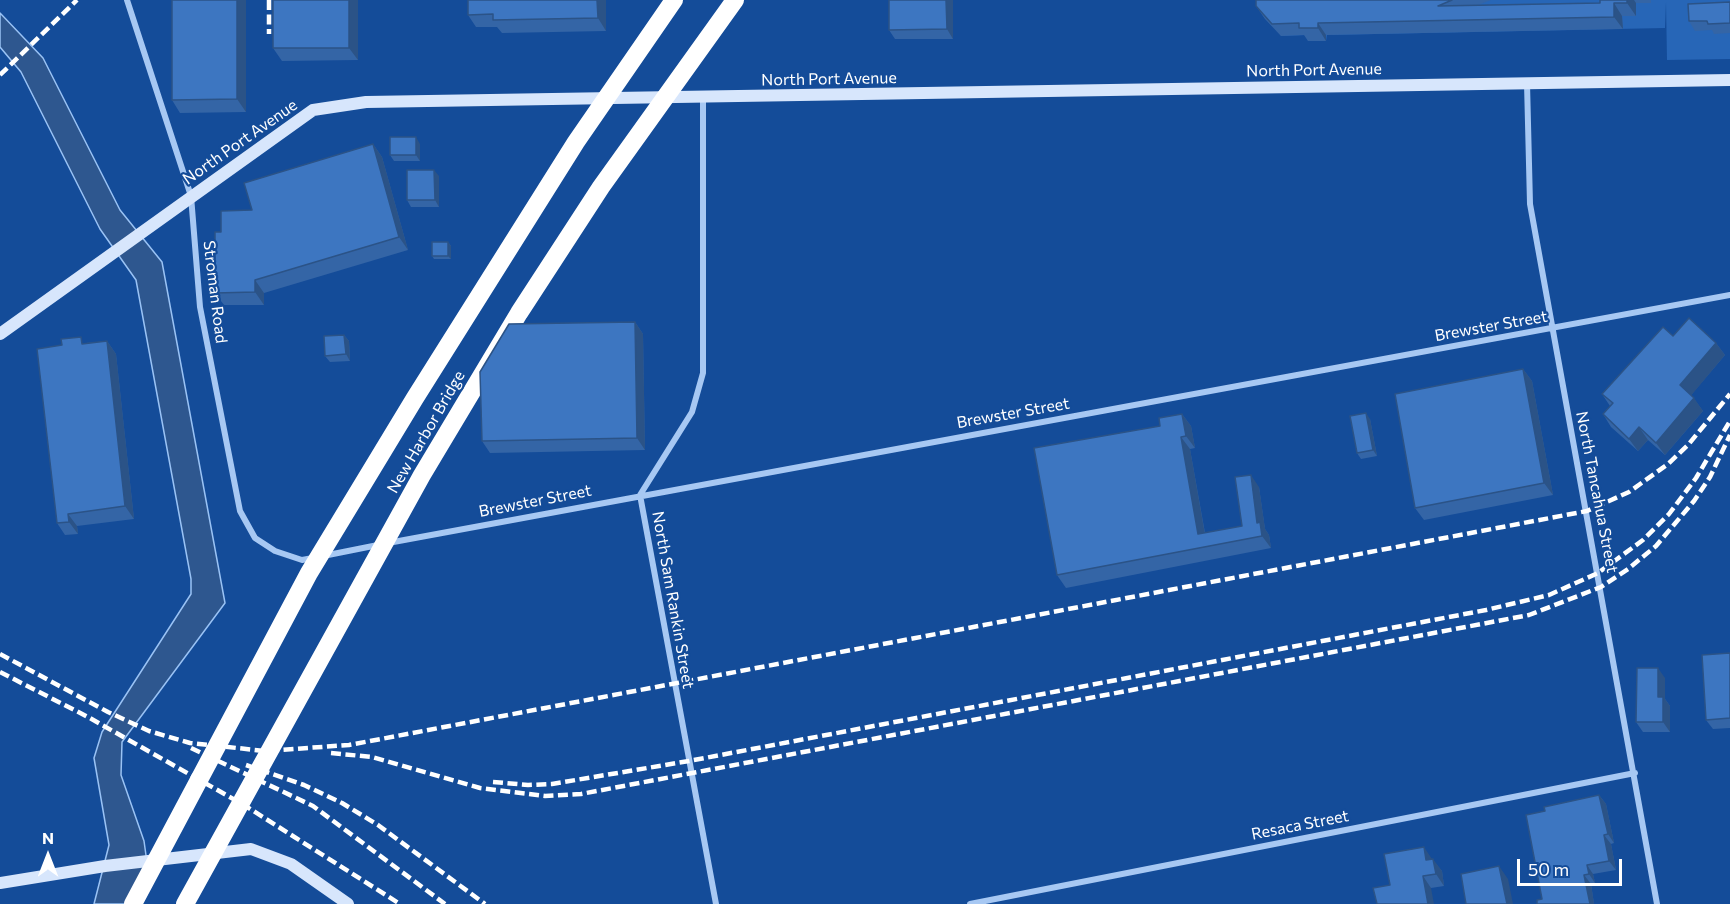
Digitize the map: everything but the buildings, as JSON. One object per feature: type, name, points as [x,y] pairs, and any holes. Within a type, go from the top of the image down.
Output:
[{"type":"highway","name":"New Harbor Bridge","points":[[133,904],[309,573],[415,398],[576,142],[675,0]]},
{"type":"highway","name":"New Harbor Bridge","points":[[185,904],[422,475],[519,313],[601,187],[735,0]]},
{"type":"main road","name":"North Port Avenue","points":[[0,334],[313,110],[366,102],[1730,80]]},
{"type":"main road","points":[[0,884],[105,866],[251,849],[291,864],[348,904]]},
{"type":"street","name":"Stroman Road","points":[[127,0],[191,196],[200,307],[240,512],[255,538],[275,551],[302,560]]},
{"type":"street","name":"North Tancahua Street","points":[[1527,83],[1530,204],[1657,904]]},
{"type":"street","name":"North Sam Rankin Street","points":[[703,97],[703,373],[692,412],[640,495],[716,904]]},
{"type":"street","name":"Brewster Street","points":[[302,560],[640,495],[1730,295]]},
{"type":"street","name":"Resaca Street","points":[[970,904],[1635,773]]},
{"type":"shaded area","points":[[1265,0],[1730,0],[1730,59],[1667,60],[1666,2],[1665,28],[1327,35],[1326,41],[1308,41],[1307,35],[1281,36]]},
{"type":"shaded area","points":[[0,13],[43,58],[120,210],[162,262],[225,603],[122,742],[121,775],[144,841],[150,884],[140,904],[94,904],[109,845],[94,758],[102,732],[191,594],[191,579],[136,280],[100,229],[21,72],[0,47]]},
{"type":"railway","points":[[0,75],[77,0]]},
{"type":"railway","points":[[269,0],[269,34]]},
{"type":"railway","points":[[0,654],[108,712],[149,731],[190,743],[265,751],[349,745],[1587,511],[1629,492],[1668,464],[1688,445],[1730,394]]},
{"type":"railway","points":[[493,782],[528,785],[552,784],[689,761],[1486,610],[1549,595],[1598,573],[1643,540],[1669,514],[1696,478],[1730,421]]},
{"type":"railway","points":[[331,753],[372,757],[480,788],[545,796],[581,794],[1529,615],[1601,587],[1656,546],[1694,501],[1710,477],[1730,435]]},
{"type":"railway","points":[[0,672],[88,717],[244,805],[400,904]]},
{"type":"railway","points":[[191,748],[313,806],[445,904]]},
{"type":"railway","points":[[246,765],[304,785],[342,803],[378,825],[485,904]]}]
